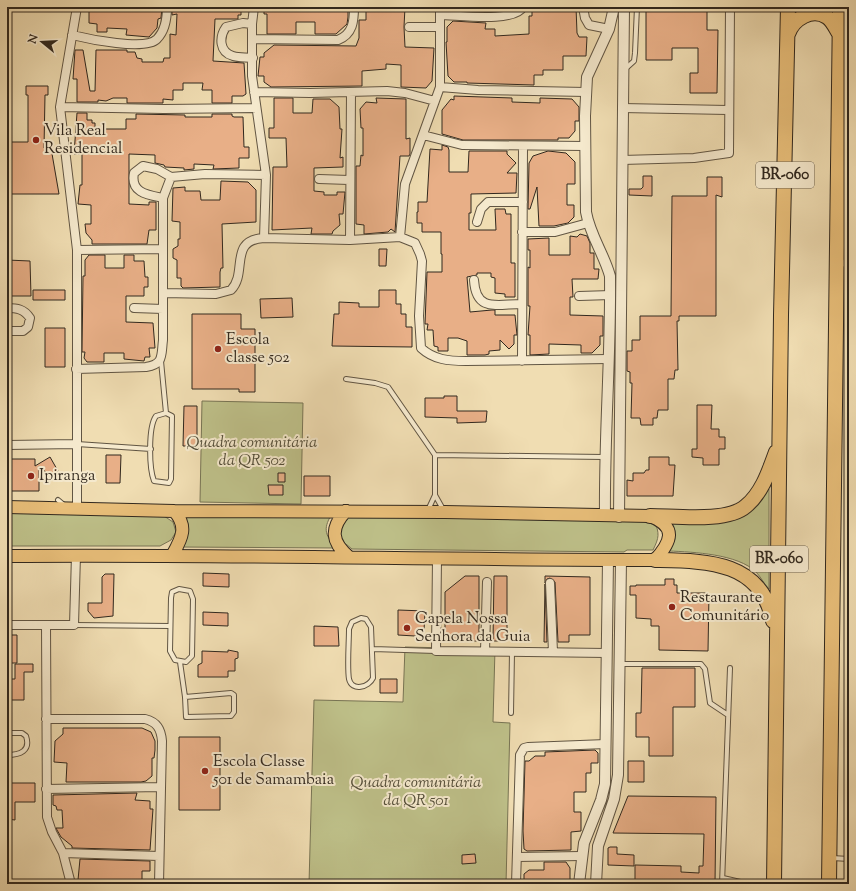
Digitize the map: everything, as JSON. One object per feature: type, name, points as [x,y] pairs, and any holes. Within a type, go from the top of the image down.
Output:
[{"type":"highway","name":"BR-060","points":[[774,884],[788,7]]},
{"type":"highway","points":[[829,884],[837,272],[843,240],[842,64],[840,7]]},
{"type":"highway","points":[[788,36],[794,23],[799,19],[805,15],[818,14],[828,18],[840,36]]},
{"type":"highway","points":[[650,516],[727,515],[746,507],[762,486],[780,440]]},
{"type":"highway","points":[[655,560],[716,563],[738,571],[761,591],[772,616],[777,638]]},
{"type":"main road","points":[[7,507],[174,511],[445,512],[618,517],[650,516],[663,523],[670,535],[668,544],[655,560],[173,554],[7,556]]},
{"type":"main road","points":[[173,554],[181,541],[183,532],[181,518],[174,511]]},
{"type":"main road","points":[[346,511],[336,524],[335,535],[336,544],[349,557]]},
{"type":"street","points":[[72,508],[76,444],[77,250],[60,107],[77,7]]},
{"type":"street","points":[[72,35],[121,43],[153,42],[157,40],[163,31],[167,7]]},
{"type":"street","points":[[254,7],[252,24],[254,92],[266,175],[264,238]]},
{"type":"street","points":[[252,39],[338,40],[347,36],[350,31],[354,20],[354,7]]},
{"type":"street","points":[[400,237],[405,184],[440,86],[440,11],[507,16],[518,13],[523,7]]},
{"type":"street","points":[[583,7],[585,18],[589,25],[608,29]]},
{"type":"street","points":[[605,516],[605,457],[608,410],[608,360],[611,295],[610,276],[608,267],[588,223],[585,199],[585,146],[587,77],[608,29],[614,7]]},
{"type":"street","points":[[618,517],[624,7]]},
{"type":"street","points":[[622,160],[694,158],[729,153],[728,110],[730,7]]},
{"type":"street","points":[[252,24],[242,23],[226,27],[223,31],[221,42],[223,48],[230,56],[253,58]]},
{"type":"street","points":[[409,27],[440,27]]},
{"type":"street","points":[[440,86],[486,91],[586,92]]},
{"type":"street","points":[[254,92],[393,92],[435,100]]},
{"type":"street","points":[[350,240],[349,180],[351,92]]},
{"type":"street","points":[[60,107],[164,109],[256,108]]},
{"type":"street","points":[[622,108],[728,110]]},
{"type":"street","points":[[423,135],[462,145],[585,146]]},
{"type":"street","points":[[522,361],[523,146]]},
{"type":"street","points":[[163,198],[143,193],[137,189],[133,183],[134,173],[143,166],[157,169],[171,177],[205,174],[266,175]]},
{"type":"street","points":[[76,369],[146,368],[157,364],[160,360],[163,309],[163,198],[171,177]]},
{"type":"street","points":[[319,179],[349,180]]},
{"type":"street","points":[[477,222],[481,209],[488,202],[523,202]]},
{"type":"street","points":[[522,232],[555,232],[588,223]]},
{"type":"street","points":[[163,293],[216,294],[231,290],[238,280],[242,250],[253,240],[264,238],[350,240],[400,237],[415,243],[420,254],[421,348],[426,354],[448,361],[608,360]]},
{"type":"street","points":[[77,250],[163,249]]},
{"type":"street","points":[[474,280],[476,295],[483,303],[522,304]]},
{"type":"street","points":[[579,296],[611,295]]},
{"type":"street","points":[[7,308],[19,308],[30,318],[28,327],[23,331],[7,332]]},
{"type":"street","points":[[134,308],[163,309]]},
{"type":"street","points":[[7,445],[76,444]]},
{"type":"street","points":[[7,625],[74,625],[76,555]]},
{"type":"street","points":[[437,558],[436,651],[607,653]]},
{"type":"street","points":[[579,884],[581,856],[584,844],[601,800],[605,784],[608,560]]},
{"type":"street","points":[[596,884],[598,846],[614,799],[618,774],[621,560]]},
{"type":"street","points":[[485,651],[487,582]]},
{"type":"street","points":[[550,583],[553,652]]},
{"type":"street","points":[[46,624],[46,789],[49,824],[63,853],[71,884]]},
{"type":"street","points":[[606,706],[618,706]]},
{"type":"street","points":[[46,719],[145,719],[154,723],[161,733],[158,884]]},
{"type":"street","points":[[516,884],[521,751],[528,747],[606,744]]},
{"type":"street","points":[[46,789],[160,787]]},
{"type":"street","points":[[63,853],[159,856]]},
{"type":"street","points":[[517,857],[581,856]]},
{"type":"lane","points":[[624,70],[634,61],[637,7]]},
{"type":"lane","points":[[837,272],[849,256]]},
{"type":"lane","points":[[160,360],[166,413]]},
{"type":"lane","points":[[346,380],[375,383],[388,387],[435,455],[435,495],[427,512]]},
{"type":"lane","points":[[166,413],[172,416],[171,479],[169,484],[154,481],[151,449],[151,429],[154,419],[156,416],[166,413]]},
{"type":"lane","points":[[76,444],[151,449]]},
{"type":"lane","points":[[435,455],[605,457]]},
{"type":"lane","points":[[435,495],[445,512]]},
{"type":"lane","points":[[58,500],[72,508]]},
{"type":"lane","points":[[179,589],[190,591],[193,599],[192,656],[189,660],[180,662],[175,660],[170,651],[172,592],[179,589]]},
{"type":"lane","points":[[366,619],[369,622],[371,627],[373,649],[373,678],[371,683],[367,686],[355,686],[349,679],[349,629],[352,622],[355,620],[366,619]]},
{"type":"lane","points":[[74,625],[170,626]]},
{"type":"lane","points":[[373,649],[436,651]]},
{"type":"lane","points":[[511,714],[512,652]]},
{"type":"lane","points":[[180,662],[187,718],[231,716],[234,712],[234,695],[231,693],[185,697]]},
{"type":"lane","points":[[619,664],[701,664],[704,669],[710,703],[728,715]]},
{"type":"lane","points":[[722,884],[730,668]]},
{"type":"lane","points":[[7,733],[22,733],[26,736],[28,742],[23,753],[19,755],[7,755]]},
{"type":"lane","points":[[830,858],[849,859]]},
{"type":"lane","points":[[723,878],[749,884]]},
{"type":"green space","name":"Quadra comunitária da QR 502","points":[[202,401],[303,403],[301,504],[200,502]]},
{"type":"green space","points":[[769,489],[769,589],[756,572],[738,561],[715,555],[669,551],[674,537],[667,519],[727,520],[747,514]]},
{"type":"green space","points":[[7,512],[164,516],[173,522],[176,532],[171,540],[160,546],[7,546]]},
{"type":"green space","points":[[179,512],[333,512],[326,527],[326,531],[329,539],[336,548],[180,547]]},
{"type":"green space","points":[[348,514],[654,521],[658,536],[653,550],[627,550],[624,552],[352,549],[341,540],[339,521]]},
{"type":"green space","name":"Quadra comunitária da QR 501","points":[[405,647],[495,649],[493,722],[510,723],[506,884],[309,884],[314,700],[403,702]]},
{"type":"building","points":[[162,7],[161,18],[158,19],[157,28],[149,37],[126,35],[127,29],[107,28],[107,32],[97,32],[97,24],[89,23],[89,8]]},
{"type":"building","points":[[172,7],[241,7],[241,15],[238,15],[238,19],[215,19],[213,61],[244,63],[246,94],[243,96],[232,96],[232,103],[212,103],[212,90],[202,90],[203,83],[183,83],[183,90],[173,90],[173,100],[163,99],[163,103],[127,103],[127,98],[113,98],[106,101],[98,100],[98,102],[77,102],[77,79],[73,79],[75,50],[83,50],[90,91],[95,91],[96,50],[127,50],[127,52],[135,52],[137,58],[142,59],[142,62],[163,62],[164,58],[170,58],[170,34],[176,35],[177,14],[172,15]]},
{"type":"building","points":[[264,7],[348,7],[347,24],[336,34],[315,34],[315,22],[296,22],[296,34],[267,34],[267,14],[264,14]]},
{"type":"building","points":[[366,7],[405,7],[405,47],[434,48],[432,81],[426,88],[401,87],[401,65],[386,64],[386,69],[362,71],[362,86],[271,87],[264,82],[264,76],[258,76],[260,57],[264,57],[264,53],[274,45],[356,46],[359,38],[359,20],[366,20]]},
{"type":"building","points":[[450,7],[468,7],[468,11],[451,10]]},
{"type":"building","points":[[532,7],[576,7],[577,33],[579,37],[587,37],[586,56],[563,56],[563,70],[543,70],[543,75],[534,75],[534,85],[454,82],[448,76],[446,42],[447,27],[453,21],[486,23],[485,29],[495,29],[495,36],[529,34],[529,16],[532,16]]},
{"type":"building","points":[[646,7],[707,7],[707,30],[718,30],[717,93],[690,93],[690,73],[698,73],[698,48],[672,48],[672,60],[646,60]]},
{"type":"building","name":"Vila Real Residencial","points":[[26,86],[48,86],[48,95],[45,95],[44,148],[51,148],[59,194],[7,194],[7,142],[28,142],[28,95],[26,95]]},
{"type":"building","points":[[454,96],[512,98],[512,102],[540,103],[540,98],[572,99],[579,107],[579,121],[575,121],[575,131],[569,138],[558,138],[558,140],[463,140],[442,134],[442,110],[451,99],[454,100]]},
{"type":"building","points":[[274,98],[293,98],[293,113],[312,113],[313,99],[330,99],[339,107],[340,129],[342,129],[340,158],[343,157],[343,167],[314,168],[314,191],[324,192],[324,195],[337,195],[337,192],[345,192],[343,214],[339,214],[340,225],[333,231],[332,234],[311,234],[312,228],[272,230],[273,167],[287,167],[286,138],[269,138],[269,128],[274,128]]},
{"type":"building","points":[[376,98],[406,99],[406,139],[410,138],[410,154],[409,156],[400,156],[395,232],[391,229],[388,232],[364,234],[364,225],[356,224],[356,166],[360,166],[361,155],[363,156],[363,128],[361,128],[360,109],[366,102],[377,103]]},
{"type":"building","points":[[77,113],[87,113],[87,120],[92,120],[92,123],[95,123],[95,129],[126,129],[126,119],[136,119],[136,114],[212,117],[212,114],[232,114],[234,117],[243,117],[244,147],[249,147],[249,158],[239,158],[239,168],[213,169],[214,165],[194,164],[194,169],[184,170],[184,168],[165,167],[164,165],[155,163],[155,155],[129,154],[129,204],[149,205],[149,202],[156,202],[156,230],[149,230],[147,244],[92,244],[92,240],[86,233],[85,224],[91,224],[91,205],[78,204],[80,185],[82,185],[82,154],[74,154]]},
{"type":"building","points":[[442,145],[448,147],[449,150],[449,172],[468,172],[469,151],[507,151],[507,154],[516,163],[507,173],[517,173],[516,193],[471,194],[471,213],[469,213],[469,230],[496,230],[495,209],[505,209],[506,214],[511,214],[511,263],[515,263],[515,297],[505,297],[505,294],[495,293],[495,278],[491,277],[491,273],[477,273],[477,275],[467,277],[470,312],[495,310],[495,315],[515,315],[517,335],[514,335],[514,344],[509,349],[500,340],[500,350],[489,351],[489,354],[485,355],[467,355],[467,341],[458,338],[448,338],[448,351],[438,351],[438,347],[434,346],[433,330],[427,330],[428,324],[425,324],[427,272],[442,272],[441,232],[422,232],[422,223],[417,223],[417,212],[418,202],[427,202],[430,149],[442,150]]},
{"type":"building","points":[[548,151],[566,153],[575,162],[575,184],[567,184],[567,205],[574,205],[574,217],[568,223],[554,226],[539,226],[537,187],[530,209],[528,209],[529,163],[533,156]]},
{"type":"building","points":[[643,176],[652,176],[652,196],[629,195],[629,189],[641,189],[643,187]]},
{"type":"building","points":[[707,177],[722,177],[722,197],[716,195],[716,316],[679,316],[679,321],[677,321],[678,370],[675,370],[674,379],[668,379],[668,410],[658,410],[657,418],[653,418],[653,425],[641,425],[640,418],[631,418],[632,383],[630,383],[630,372],[627,371],[627,351],[632,351],[632,340],[640,340],[640,316],[671,316],[672,196],[707,196]]},
{"type":"building","points":[[221,181],[248,182],[256,190],[256,222],[222,224],[223,268],[221,268],[220,272],[220,287],[183,288],[181,286],[181,278],[177,278],[177,260],[173,258],[173,249],[178,246],[178,239],[180,239],[180,222],[172,221],[173,188],[185,187],[185,191],[200,191],[201,200],[220,200]]},
{"type":"building","points":[[580,234],[587,236],[590,243],[590,253],[594,253],[594,269],[599,269],[598,279],[572,279],[573,297],[570,297],[570,315],[603,316],[603,336],[600,336],[600,345],[592,353],[581,353],[581,345],[549,344],[549,354],[530,355],[530,335],[528,335],[530,306],[528,306],[528,267],[530,268],[530,250],[528,250],[528,239],[549,238],[549,255],[570,255],[570,236],[577,237]]},
{"type":"building","points":[[379,249],[387,249],[386,266],[379,266]]},
{"type":"building","points":[[89,255],[105,255],[105,268],[124,268],[124,255],[134,255],[134,261],[144,261],[145,277],[148,277],[148,287],[144,287],[144,296],[126,296],[126,322],[153,323],[155,348],[149,348],[150,357],[145,357],[144,361],[124,359],[124,353],[104,353],[104,362],[87,362],[84,358],[85,352],[82,352],[83,276],[85,276],[85,260]]},
{"type":"building","points":[[7,260],[30,261],[31,296],[11,296],[11,280],[7,280]]},
{"type":"building","points":[[33,290],[65,290],[65,300],[33,300]]},
{"type":"building","points":[[379,290],[396,290],[396,304],[401,304],[401,314],[406,314],[406,327],[412,327],[412,347],[332,346],[334,314],[339,314],[339,302],[359,303],[359,307],[379,307]]},
{"type":"building","points":[[292,298],[293,317],[261,318],[260,299]]},
{"type":"building","name":"Escola classe 502","points":[[192,314],[241,314],[241,329],[255,329],[255,392],[239,392],[239,389],[192,389]]},
{"type":"building","points":[[45,328],[65,328],[65,367],[45,367]]},
{"type":"building","points":[[444,396],[457,396],[457,411],[487,411],[486,422],[457,423],[457,418],[425,417],[425,398],[444,398]]},
{"type":"building","points":[[697,405],[712,405],[711,429],[719,429],[719,437],[725,437],[725,449],[719,449],[719,465],[703,465],[703,458],[692,457],[692,449],[697,449]]},
{"type":"building","points":[[184,406],[197,406],[197,446],[183,446]]},
{"type":"building","points":[[106,455],[121,455],[120,483],[106,483]]},
{"type":"building","points":[[50,457],[58,471],[50,476],[39,466],[39,491],[7,491],[7,459],[35,459],[35,466]]},
{"type":"building","points":[[649,457],[669,457],[669,465],[675,465],[673,496],[627,496],[627,480],[633,481],[633,473],[644,473],[646,470],[649,470]]},
{"type":"building","points":[[278,473],[285,473],[285,482],[278,482]]},
{"type":"building","points":[[304,476],[330,476],[330,496],[304,496]]},
{"type":"building","points":[[268,485],[283,485],[283,495],[269,495]]},
{"type":"building","points":[[203,573],[229,574],[229,587],[203,586]]},
{"type":"building","points":[[105,574],[114,574],[113,616],[94,618],[88,611],[88,603],[102,603],[102,577]]},
{"type":"building","points":[[465,576],[479,576],[479,641],[454,641],[445,634],[445,592]]},
{"type":"building","points":[[494,576],[507,576],[507,641],[493,641]]},
{"type":"building","points":[[545,576],[590,577],[590,635],[569,635],[569,642],[558,642],[555,582],[550,578],[547,579],[545,583]]},
{"type":"building","name":"Restaurante Comunitário","points":[[665,579],[674,579],[674,585],[677,585],[677,593],[709,593],[708,651],[659,650],[659,626],[651,626],[651,619],[636,618],[636,595],[630,595],[630,586],[665,585]]},
{"type":"building","points":[[545,584],[547,642],[544,642]]},
{"type":"building","name":"Capela Nossa Senhora da Guia","points":[[398,610],[425,611],[424,631],[420,631],[415,636],[398,635]]},
{"type":"building","points":[[203,612],[228,613],[228,626],[203,625]]},
{"type":"building","points":[[314,626],[338,627],[339,646],[314,646]]},
{"type":"building","points":[[7,635],[17,635],[17,663],[7,663]]},
{"type":"building","points":[[228,650],[238,652],[238,658],[235,659],[235,671],[228,671],[228,677],[198,677],[198,665],[202,663],[202,651],[228,652]]},
{"type":"building","points":[[15,664],[33,664],[33,672],[24,672],[24,700],[7,700],[7,679],[15,679]]},
{"type":"building","points":[[642,668],[695,668],[695,707],[673,707],[673,756],[649,756],[649,737],[636,737],[636,713],[641,713]]},
{"type":"building","points":[[380,679],[397,679],[397,693],[380,693]]},
{"type":"building","points":[[63,728],[142,728],[151,732],[155,741],[154,758],[152,758],[152,776],[146,781],[141,782],[66,782],[67,763],[54,762],[55,741],[63,734]]},
{"type":"building","name":"Escola Classe 501 de Samambaia","points":[[179,737],[220,737],[220,810],[179,810]]},
{"type":"building","points":[[595,750],[598,753],[598,763],[591,763],[591,773],[586,773],[586,792],[574,792],[574,812],[581,812],[581,831],[571,832],[571,850],[527,851],[524,849],[523,831],[525,761],[529,761],[535,756],[545,756],[545,752]]},
{"type":"building","points":[[628,761],[644,761],[644,782],[628,782]]},
{"type":"building","points":[[10,783],[35,783],[35,802],[15,802],[15,820],[7,819],[7,798],[10,798]]},
{"type":"building","points":[[137,793],[135,800],[150,801],[150,809],[153,809],[150,850],[72,848],[72,846],[61,837],[56,828],[63,828],[62,810],[57,810],[56,806],[53,805],[53,795]]},
{"type":"building","points":[[628,796],[716,797],[715,884],[635,884],[635,865],[681,866],[681,872],[699,873],[699,866],[703,866],[704,834],[613,833]]},
{"type":"building","points":[[617,847],[617,854],[634,855],[634,866],[608,865],[608,848]]},
{"type":"building","points":[[475,854],[476,863],[462,864],[462,855]]},
{"type":"building","points":[[80,859],[150,861],[150,871],[142,871],[142,881],[123,881],[123,884],[82,884],[82,880],[78,880]]},
{"type":"building","points":[[544,862],[566,862],[570,868],[570,884],[524,884],[524,874],[529,870],[544,870]]},
{"type":"place","name":"Vila Real Residencial","points":[[36,140]]},
{"type":"place","name":"Escola classe 502","points":[[218,349]]},
{"type":"place","name":"Ipiranga","points":[[31,476]]},
{"type":"place","name":"Restaurante Comunitário","points":[[672,607]]},
{"type":"place","name":"Capela Nossa Senhora da Guia","points":[[407,628]]},
{"type":"place","name":"Escola Classe 501 de Samambaia","points":[[205,771]]}]
